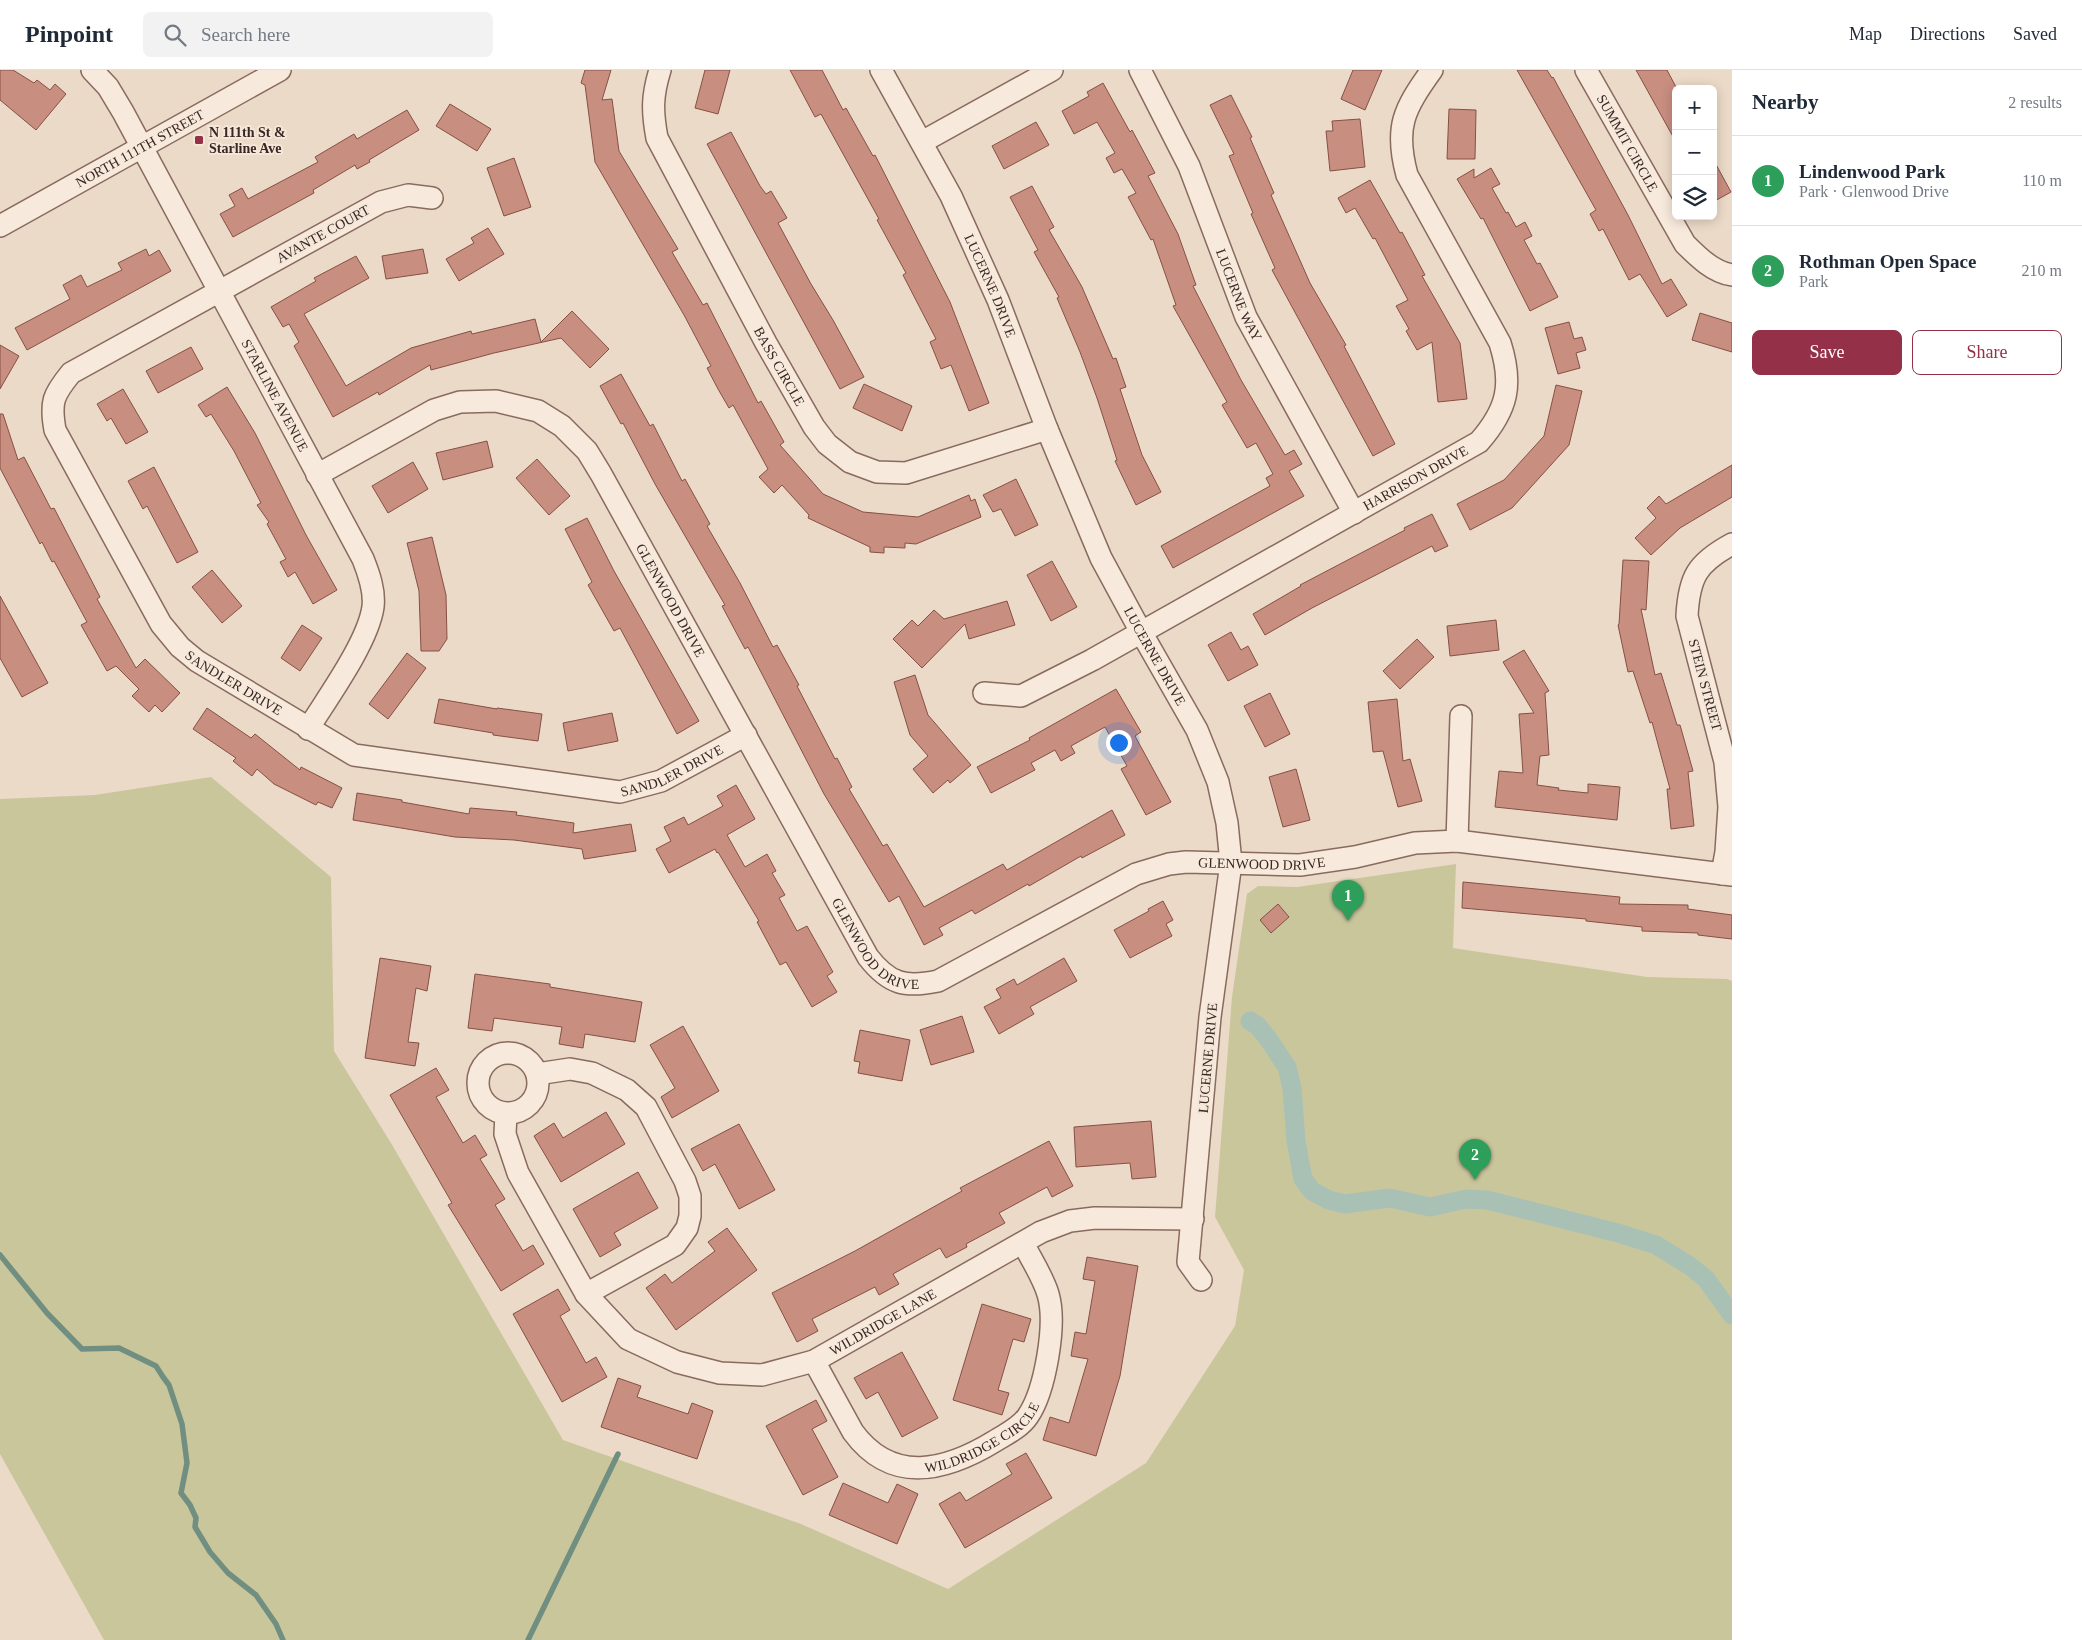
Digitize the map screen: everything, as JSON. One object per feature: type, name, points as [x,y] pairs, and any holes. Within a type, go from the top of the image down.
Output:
[{"type":"street","name":"STARLINE AVENUE","points":[[92,70],[108,87],[142,146],[363,559],[371,578],[373,606],[367,633],[308,728]]},
{"type":"street","name":"NORTH 111TH STREET","points":[[0,226],[280,70]]},
{"type":"street","name":"BASS CIRCLE","points":[[660,70],[654,92],[653,114],[658,138],[766,343],[814,427],[827,444],[850,462],[877,472],[906,472],[1047,429]]},
{"type":"street","name":"LUCERNE DRIVE","points":[[881,70],[951,196],[998,300],[1047,429],[1101,558],[1140,632],[1197,730],[1218,782],[1227,823],[1231,864],[1210,1017],[1188,1262],[1201,1280]]},
{"type":"street","points":[[922,142],[1052,70]]},
{"type":"street","name":"LUCERNE WAY","points":[[1140,70],[1189,166],[1246,317],[1354,513]]},
{"type":"street","name":"HARRISON DRIVE","points":[[984,693],[1021,696],[1140,632],[1479,442],[1494,426],[1503,406],[1508,385],[1506,364],[1500,343],[1407,175],[1402,155],[1402,127],[1411,100],[1432,70]]},
{"type":"street","name":"SUMMIT CIRCLE","points":[[1586,70],[1685,244],[1700,260],[1726,274],[1732,275]]},
{"type":"street","name":"AVANTE COURT","points":[[219,291],[380,202],[408,195],[432,198]]},
{"type":"street","name":"SANDLER DRIVE","points":[[219,291],[71,373],[58,389],[52,409],[55,430],[161,624],[180,647],[203,665],[354,755],[620,792],[661,781],[746,735]]},
{"type":"street","name":"GLENWOOD DRIVE","points":[[317,475],[434,410],[460,402],[496,401],[538,411],[562,426],[587,452],[868,957],[877,969],[896,982],[917,985],[938,980],[1136,874],[1169,864],[1186,862],[1300,865],[1355,857],[1415,843],[1457,841],[1727,875]]},
{"type":"street","name":"STEIN STREET","points":[[1727,875],[1726,852],[1729,806],[1725,762],[1687,616],[1688,592],[1698,570],[1715,553],[1732,544]]},
{"type":"street","points":[[1457,841],[1461,716]]},
{"type":"street","points":[[502,1053],[517,1054],[529,1061],[537,1074],[538,1088],[532,1102],[521,1111],[506,1114],[492,1110],[481,1099],[477,1085],[479,1070],[488,1059],[502,1053]]},
{"type":"street","points":[[537,1074],[570,1069],[592,1073],[627,1090],[646,1107],[690,1196],[690,1216],[687,1228],[675,1245],[586,1294]]},
{"type":"street","name":"WILDRIDGE LANE","points":[[506,1114],[505,1134],[518,1173],[586,1294],[628,1339],[677,1362],[720,1373],[762,1375],[814,1360],[1041,1232],[1070,1221],[1128,1217],[1193,1220]]},
{"type":"street","name":"WILDRIDGE CIRCLE","points":[[814,1360],[853,1432],[861,1442],[884,1461],[914,1469],[956,1462],[972,1455],[1017,1427],[1027,1417],[1036,1401],[1042,1383],[1051,1338],[1048,1294],[1023,1243]]},
{"type":"shaded area","points":[[211,777],[331,877],[334,1051],[391,1143],[563,1440],[801,1524],[948,1589],[1146,1463],[1235,1326],[1244,1270],[1215,1217],[1232,997],[1247,894],[1258,886],[1297,887],[1456,864],[1453,948],[1647,977],[1727,979],[1732,981],[1732,1640],[104,1640],[0,1454],[0,799],[95,795]]},
{"type":"building","points":[[0,70],[13,70],[34,83],[37,80],[50,90],[55,84],[66,94],[36,130],[0,100]]},
{"type":"building","points":[[585,70],[611,70],[602,100],[612,99],[619,151],[678,249],[672,252],[703,305],[707,303],[758,403],[761,401],[784,442],[780,445],[823,494],[863,512],[918,517],[969,495],[971,501],[975,499],[981,517],[916,544],[905,543],[905,548],[884,547],[884,553],[870,552],[870,547],[808,518],[809,515],[782,485],[774,493],[759,477],[768,469],[733,405],[729,408],[718,389],[707,368],[711,366],[684,315],[595,162],[585,85],[581,83]]},
{"type":"building","points":[[705,70],[730,70],[718,114],[695,108]]},
{"type":"building","points":[[790,70],[822,70],[843,110],[846,108],[873,156],[875,155],[950,302],[989,403],[969,411],[951,365],[941,369],[930,342],[936,339],[903,275],[906,273],[877,220],[879,219],[821,114],[815,117]]},
{"type":"building","points":[[1353,70],[1382,70],[1365,110],[1341,99]]},
{"type":"building","points":[[1517,70],[1547,70],[1553,77],[1628,215],[1662,284],[1671,279],[1687,305],[1667,317],[1640,274],[1629,280],[1603,229],[1599,231],[1590,214],[1596,210]]},
{"type":"building","points":[[1636,70],[1667,70],[1675,85],[1672,85],[1672,135]]},
{"type":"building","points":[[1103,83],[1130,132],[1132,130],[1155,173],[1148,176],[1178,234],[1196,285],[1193,286],[1241,380],[1285,455],[1294,450],[1302,464],[1289,471],[1304,496],[1173,568],[1161,546],[1270,486],[1266,478],[1273,474],[1256,443],[1247,448],[1222,405],[1227,402],[1173,306],[1176,305],[1153,239],[1151,240],[1128,197],[1136,193],[1122,169],[1114,173],[1106,158],[1115,153],[1097,122],[1074,134],[1062,111],[1089,96],[1087,92]]},
{"type":"building","points":[[1231,95],[1252,137],[1250,138],[1274,193],[1271,195],[1310,283],[1346,345],[1344,346],[1395,444],[1373,456],[1272,270],[1275,268],[1251,214],[1253,213],[1229,156],[1234,154],[1210,105]]},
{"type":"building","points":[[450,104],[491,129],[477,151],[436,126]]},
{"type":"building","points":[[1449,109],[1476,110],[1475,159],[1447,159]]},
{"type":"building","points":[[407,110],[419,130],[369,160],[370,162],[357,169],[355,165],[313,190],[314,193],[233,237],[220,214],[235,206],[229,195],[242,188],[248,199],[318,162],[315,157],[354,134],[357,139]]},
{"type":"building","points":[[1360,119],[1365,167],[1330,171],[1326,131],[1333,131],[1332,121]]},
{"type":"building","points":[[1036,122],[1049,145],[1004,169],[992,146]]},
{"type":"building","points":[[731,132],[760,186],[766,194],[771,191],[787,218],[778,223],[864,377],[840,389],[707,144]]},
{"type":"building","points":[[514,158],[531,207],[504,216],[487,168]]},
{"type":"building","points":[[1717,166],[1731,192],[1717,200]]},
{"type":"building","points":[[1491,168],[1500,184],[1492,188],[1516,227],[1525,222],[1532,236],[1524,240],[1537,264],[1540,263],[1558,297],[1530,311],[1483,218],[1481,219],[1457,179],[1474,169],[1474,178]]},
{"type":"building","points":[[1370,180],[1400,233],[1402,232],[1425,275],[1422,276],[1460,343],[1467,399],[1438,402],[1432,342],[1417,350],[1406,331],[1409,329],[1396,306],[1408,300],[1375,238],[1373,239],[1355,208],[1346,213],[1338,198]]},
{"type":"building","points":[[1032,186],[1054,227],[1049,230],[1082,287],[1113,359],[1116,358],[1126,387],[1120,389],[1142,455],[1161,492],[1136,505],[1115,461],[1117,460],[1097,398],[1057,298],[1059,297],[1034,252],[1038,250],[1010,197]]},
{"type":"building","points":[[488,228],[504,254],[459,281],[446,259],[474,243],[471,238]]},
{"type":"building","points":[[146,249],[149,256],[159,250],[171,271],[27,350],[15,328],[70,299],[63,285],[81,275],[87,287],[122,270],[118,263]]},
{"type":"building","points":[[423,249],[428,273],[386,279],[382,256]]},
{"type":"building","points":[[356,256],[369,278],[304,314],[346,386],[411,348],[471,331],[472,334],[535,319],[541,342],[572,311],[609,349],[590,368],[561,338],[431,370],[430,365],[379,395],[378,392],[333,417],[294,346],[299,342],[289,324],[283,327],[271,307],[316,281],[314,278]]},
{"type":"building","points":[[1700,313],[1732,323],[1732,352],[1692,340]]},
{"type":"building","points":[[1569,322],[1574,339],[1582,337],[1586,350],[1576,353],[1580,368],[1558,374],[1545,328]]},
{"type":"building","points":[[0,345],[19,356],[0,389]]},
{"type":"building","points":[[191,347],[203,369],[158,393],[146,371]]},
{"type":"building","points":[[621,374],[650,426],[653,424],[682,481],[685,479],[710,524],[707,526],[740,583],[773,647],[777,645],[799,685],[797,686],[835,759],[837,758],[852,787],[849,789],[883,846],[887,844],[924,907],[1003,864],[1007,870],[1112,810],[1125,835],[1082,858],[1081,856],[975,914],[972,910],[939,928],[943,935],[924,945],[899,896],[889,902],[824,794],[748,647],[745,649],[722,606],[725,605],[655,484],[623,423],[621,424],[600,386]]},
{"type":"building","points":[[864,384],[912,406],[902,431],[853,408]]},
{"type":"building","points":[[1556,385],[1582,391],[1569,445],[1512,508],[1470,530],[1457,504],[1504,480],[1544,436]]},
{"type":"building","points":[[227,387],[255,433],[306,535],[337,590],[313,604],[295,572],[288,577],[280,562],[286,559],[267,524],[269,522],[257,505],[261,503],[234,451],[211,414],[206,417],[198,405]]},
{"type":"building","points":[[123,389],[148,432],[126,444],[111,418],[107,421],[97,404]]},
{"type":"building","points":[[0,414],[3,414],[18,460],[24,457],[51,509],[54,508],[100,597],[97,599],[136,668],[145,659],[180,693],[162,712],[155,705],[149,712],[132,696],[139,689],[116,666],[107,671],[81,625],[87,622],[54,561],[52,562],[42,542],[40,544],[0,468]]},
{"type":"building","points":[[487,441],[493,467],[443,480],[436,453]]},
{"type":"building","points":[[537,459],[570,496],[549,515],[516,478]]},
{"type":"building","points":[[413,462],[428,489],[388,513],[372,486]]},
{"type":"building","points":[[1732,465],[1732,497],[1680,528],[1651,555],[1635,538],[1656,518],[1647,508],[1659,496],[1666,504]]},
{"type":"building","points":[[154,467],[198,552],[177,563],[147,506],[143,509],[128,481]]},
{"type":"building","points":[[1016,479],[1038,525],[1015,536],[1001,509],[993,512],[983,495]]},
{"type":"building","points":[[1432,514],[1448,546],[1435,552],[1432,546],[1312,608],[1265,635],[1253,614],[1300,585]]},
{"type":"building","points":[[587,518],[614,571],[699,721],[677,734],[620,628],[614,631],[588,585],[592,582],[565,529]]},
{"type":"building","points":[[432,537],[446,595],[447,639],[439,651],[421,651],[419,591],[407,543]]},
{"type":"building","points":[[1623,560],[1649,561],[1646,610],[1641,609],[1655,675],[1661,673],[1677,725],[1680,725],[1693,771],[1688,772],[1694,826],[1671,829],[1667,789],[1670,789],[1652,722],[1650,723],[1633,671],[1628,672],[1618,625]]},
{"type":"building","points":[[1052,561],[1077,607],[1051,621],[1027,575]]},
{"type":"building","points":[[212,570],[242,606],[222,623],[192,587]]},
{"type":"building","points":[[0,596],[48,683],[22,697],[0,658]]},
{"type":"building","points":[[1007,601],[1015,625],[969,639],[965,624],[922,668],[893,639],[912,620],[918,626],[934,610],[944,619]]},
{"type":"building","points":[[1496,620],[1499,650],[1450,656],[1447,626]]},
{"type":"building","points":[[302,625],[322,638],[300,671],[281,658]]},
{"type":"building","points":[[1231,632],[1241,650],[1248,646],[1258,665],[1228,681],[1208,645]]},
{"type":"building","points":[[1417,639],[1434,657],[1400,689],[1383,671]]},
{"type":"building","points":[[1524,650],[1549,691],[1545,693],[1549,755],[1540,756],[1537,785],[1559,788],[1558,790],[1588,793],[1588,784],[1620,787],[1617,820],[1495,807],[1499,771],[1523,773],[1519,714],[1534,713],[1503,662]]},
{"type":"building","points":[[407,653],[426,668],[388,719],[369,704]]},
{"type":"building","points":[[915,675],[928,715],[971,765],[950,783],[948,780],[933,793],[913,769],[928,756],[910,735],[894,682]]},
{"type":"building","points":[[1116,689],[1141,732],[1135,736],[1171,802],[1146,815],[1121,769],[1127,766],[1105,727],[1071,746],[1075,753],[1061,761],[1055,750],[1031,763],[1035,770],[991,793],[977,767],[1030,740],[1029,738]]},
{"type":"building","points":[[1270,693],[1290,734],[1265,747],[1244,706]]},
{"type":"building","points":[[439,699],[497,709],[542,714],[538,741],[493,735],[493,733],[434,723]]},
{"type":"building","points":[[1397,699],[1403,761],[1410,759],[1422,801],[1398,807],[1383,751],[1373,752],[1368,702]]},
{"type":"building","points":[[207,708],[251,738],[255,734],[300,770],[301,767],[342,788],[332,808],[318,802],[316,805],[274,784],[257,769],[252,776],[233,761],[236,758],[193,729]]},
{"type":"building","points":[[612,713],[618,741],[568,751],[563,723]]},
{"type":"building","points":[[1296,769],[1310,820],[1283,827],[1269,777]]},
{"type":"building","points":[[736,785],[755,819],[727,835],[745,867],[767,854],[776,871],[772,873],[785,895],[779,898],[797,931],[807,926],[833,972],[827,976],[837,992],[812,1007],[786,962],[780,965],[757,922],[759,921],[718,852],[715,849],[669,873],[656,849],[671,841],[664,827],[684,817],[688,825],[723,806],[717,796]]},
{"type":"building","points":[[357,793],[469,814],[470,808],[517,812],[516,815],[574,823],[573,833],[631,824],[636,851],[584,859],[582,849],[514,840],[455,837],[353,820]]},
{"type":"building","points":[[1463,882],[1620,897],[1619,904],[1688,905],[1688,909],[1732,915],[1732,939],[1698,935],[1698,933],[1642,931],[1642,927],[1586,921],[1586,919],[1462,908]]},
{"type":"building","points":[[1163,901],[1173,920],[1166,924],[1172,936],[1130,958],[1114,930]]},
{"type":"building","points":[[1278,904],[1289,917],[1271,933],[1260,920]]},
{"type":"building","points":[[380,958],[431,966],[427,991],[416,988],[408,1042],[419,1043],[415,1066],[365,1058]]},
{"type":"building","points":[[1064,958],[1077,981],[1030,1007],[1034,1014],[999,1034],[984,1007],[1001,998],[996,989],[1014,979],[1017,985]]},
{"type":"building","points":[[475,974],[550,984],[550,987],[642,1002],[635,1042],[585,1034],[583,1048],[559,1044],[562,1027],[494,1018],[492,1031],[468,1028]]},
{"type":"building","points":[[962,1016],[974,1052],[931,1065],[920,1030]]},
{"type":"building","points":[[683,1026],[719,1091],[672,1118],[661,1097],[675,1088],[650,1045]]},
{"type":"building","points":[[860,1030],[910,1040],[902,1081],[858,1073],[860,1062],[854,1061]]},
{"type":"building","points":[[436,1068],[449,1090],[436,1097],[463,1143],[475,1135],[487,1155],[480,1159],[505,1199],[495,1205],[523,1251],[533,1245],[544,1264],[501,1291],[448,1205],[452,1203],[390,1095]]},
{"type":"building","points":[[606,1112],[625,1144],[561,1182],[534,1136],[554,1123],[563,1138]]},
{"type":"building","points":[[1151,1121],[1156,1177],[1132,1179],[1130,1163],[1076,1167],[1074,1127]]},
{"type":"building","points":[[739,1124],[775,1190],[739,1209],[715,1164],[703,1171],[691,1149]]},
{"type":"building","points":[[1049,1141],[1073,1186],[1052,1197],[1047,1187],[999,1213],[1005,1223],[966,1244],[967,1247],[946,1258],[940,1248],[893,1274],[899,1284],[879,1295],[875,1287],[812,1319],[818,1331],[797,1342],[772,1293],[855,1251],[962,1191],[960,1188]]},
{"type":"building","points":[[638,1172],[658,1208],[614,1233],[621,1245],[600,1257],[573,1209]]},
{"type":"building","points":[[727,1228],[757,1270],[676,1330],[646,1288],[665,1274],[672,1283],[715,1251],[708,1242]]},
{"type":"building","points":[[1087,1257],[1138,1266],[1120,1376],[1096,1456],[1043,1440],[1050,1417],[1069,1423],[1088,1359],[1071,1356],[1075,1332],[1086,1334],[1095,1281],[1083,1279]]},
{"type":"building","points":[[558,1289],[570,1310],[560,1316],[586,1363],[596,1357],[607,1377],[562,1402],[513,1314]]},
{"type":"building","points":[[982,1304],[1031,1319],[1024,1342],[1013,1339],[998,1390],[1009,1393],[1002,1415],[953,1400]]},
{"type":"building","points":[[902,1352],[938,1418],[902,1437],[878,1392],[866,1399],[854,1378]]},
{"type":"building","points":[[618,1378],[641,1386],[637,1397],[688,1414],[692,1403],[713,1411],[697,1459],[601,1427]]},
{"type":"building","points":[[816,1400],[827,1421],[812,1429],[838,1477],[803,1495],[766,1426]]},
{"type":"building","points":[[1026,1453],[1052,1498],[965,1548],[939,1504],[960,1492],[966,1501],[1012,1474],[1006,1464]]},
{"type":"building","points":[[843,1483],[888,1503],[897,1484],[918,1494],[897,1544],[829,1515]]},
{"type":"waterway","points":[[1250,1021],[1258,1026],[1287,1067],[1292,1088],[1296,1141],[1303,1179],[1312,1191],[1329,1200],[1345,1204],[1390,1198],[1430,1207],[1466,1199],[1487,1200],[1618,1233],[1656,1245],[1690,1266],[1706,1279],[1732,1315]]},
{"type":"waterway","points":[[0,1255],[47,1313],[82,1349],[119,1348],[156,1366],[169,1385],[182,1424],[187,1463],[181,1493],[190,1505],[196,1518],[195,1527],[210,1552],[228,1573],[256,1595],[276,1624],[283,1640]]},
{"type":"waterway","points":[[528,1640],[618,1454]]},
{"type":"place","name":"N 111th St & Starline Ave","points":[[199,140]]},
{"type":"place","name":"Lindenwood Park","points":[[1348,921]]},
{"type":"place","name":"Rothman Open Space","points":[[1475,1180]]}]
